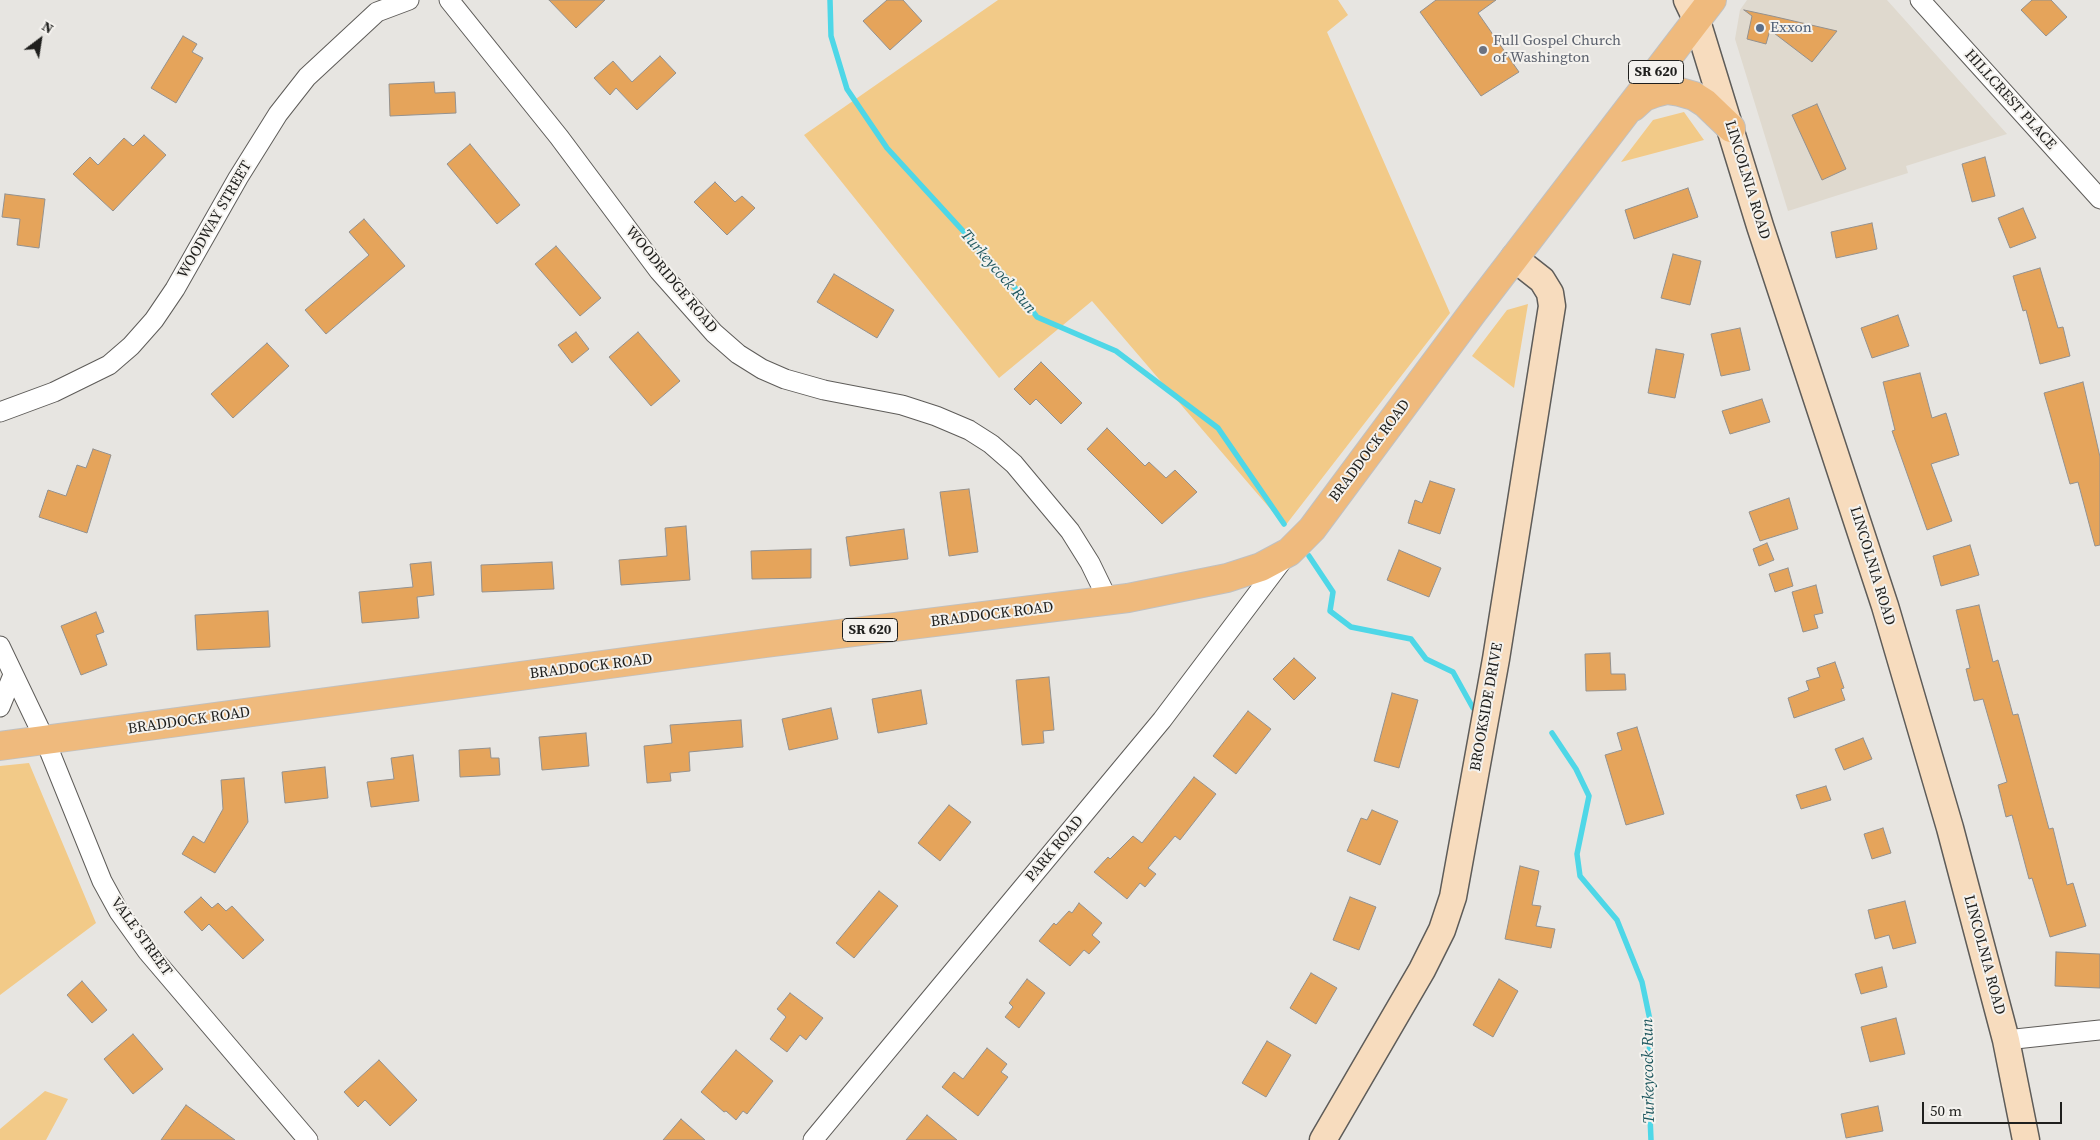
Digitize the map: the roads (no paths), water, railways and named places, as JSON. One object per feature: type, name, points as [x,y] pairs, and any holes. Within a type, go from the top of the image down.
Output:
[{"type":"main road","name":"BRADDOCK ROAD","points":[[0,746],[1108,600],[1228,578],[1261,566],[1289,552],[1317,523],[1616,124],[1699,7]]},
{"type":"main road","name":"LINCOLNIA ROAD","points":[[1699,7],[1731,128],[1760,226],[1885,606],[1950,828],[2006,1040],[2026,1140]]},
{"type":"main road","points":[[1616,124],[1644,97],[1667,90],[1694,96],[1716,112],[1731,128]]},
{"type":"main road","name":"BROOKSIDE DRIVE","points":[[1323,1140],[1422,970],[1442,930],[1453,897],[1496,659],[1552,306],[1550,293],[1542,280],[1514,258]]},
{"type":"street","name":"WOODWAY STREET","points":[[0,412],[26,405],[109,365],[131,346],[154,320],[175,289],[278,114],[307,77],[380,6],[409,0]]},
{"type":"street","name":"WOODRIDGE ROAD","points":[[449,0],[559,137],[659,271],[714,333],[738,354],[762,369],[785,379],[824,390],[902,405],[936,416],[969,430],[991,444],[1014,464],[1062,519],[1090,563],[1108,600]]},
{"type":"street","name":"HILLCREST PLACE","points":[[1920,0],[2100,199]]},
{"type":"street","name":"PARK ROAD","points":[[813,1140],[1162,720],[1289,552]]},
{"type":"street","name":"VALE STREET","points":[[0,646],[45,740],[100,876],[119,912],[147,952],[307,1139]]},
{"type":"street","points":[[0,707],[13,675]]},
{"type":"street","points":[[2006,1040],[2100,1030]]},
{"type":"waterway","name":"Turkeycock Run","points":[[830,0],[831,36],[847,89],[887,148],[1018,291],[1037,317],[1116,351],[1218,428],[1284,524]]},
{"type":"waterway","name":"Turkeycock Run","points":[[1309,556],[1333,592],[1330,611],[1351,627],[1411,639],[1426,659],[1453,672],[1473,708]]},
{"type":"waterway","name":"Turkeycock Run","points":[[1552,733],[1576,769],[1589,796],[1577,854],[1580,876],[1617,920],[1642,982],[1651,1025],[1648,1069],[1651,1140]]},
{"type":"place","name":"Exxon","points":[[1760,28]]},
{"type":"place","name":"Full Gospel Church of Washington","points":[[1483,50]]}]
